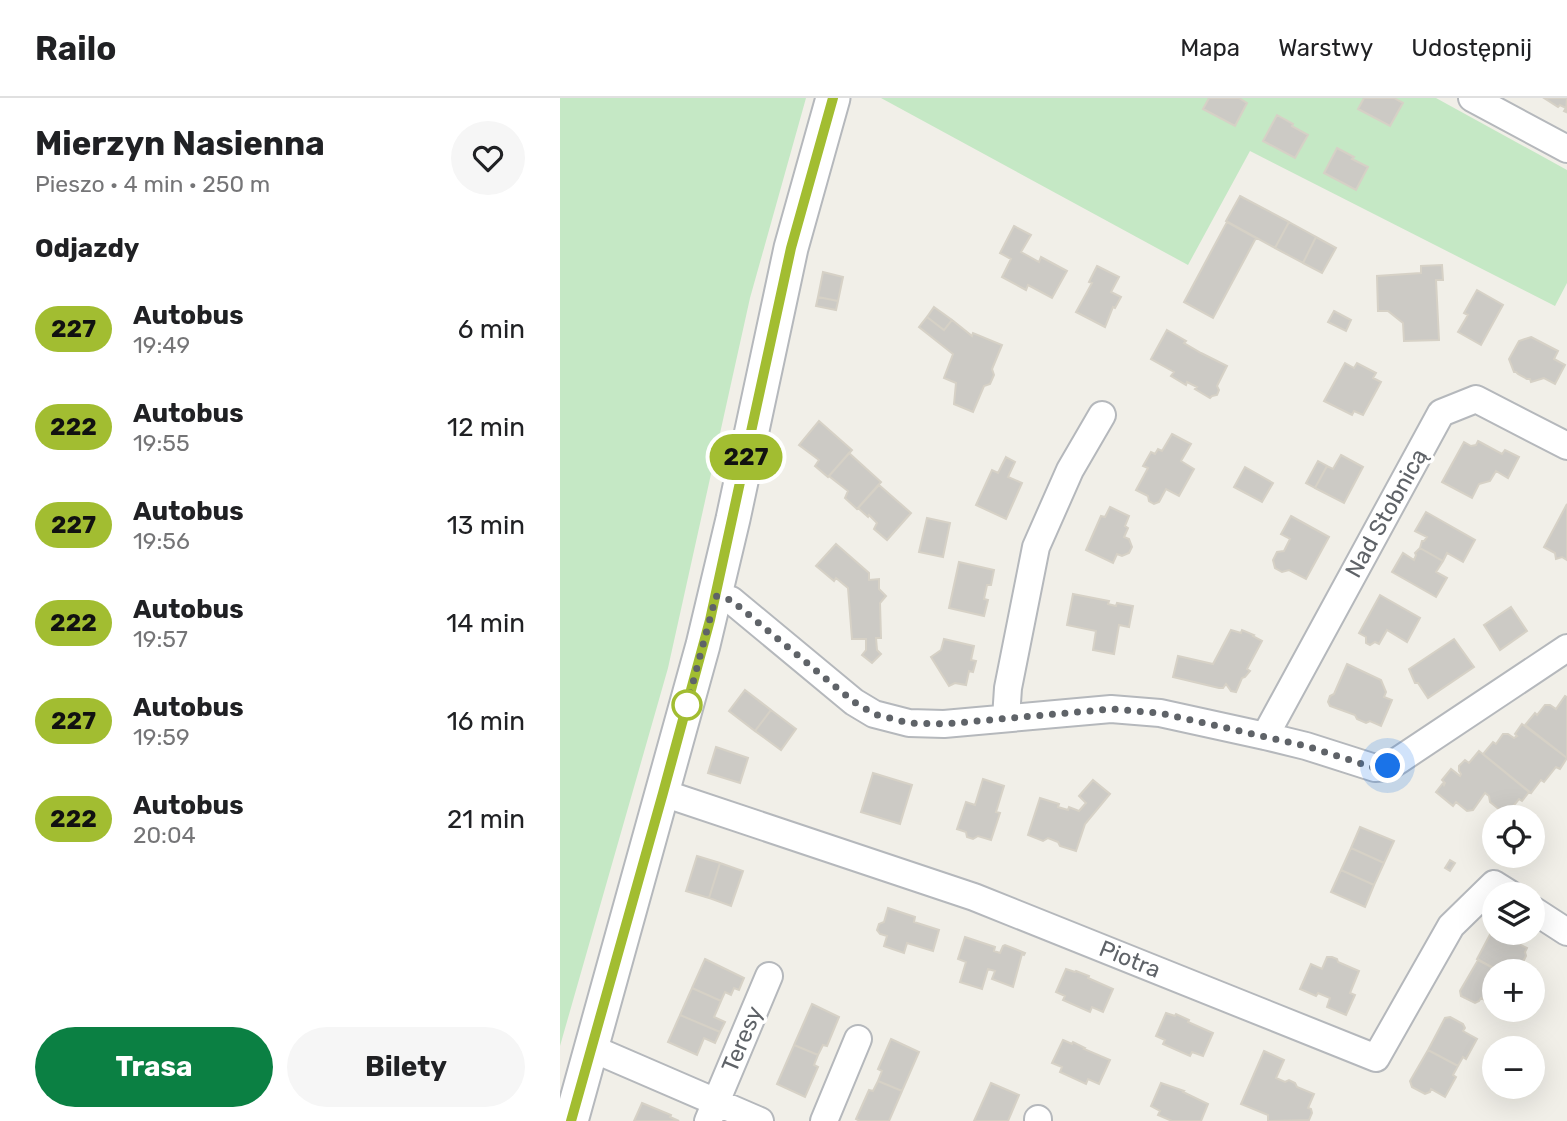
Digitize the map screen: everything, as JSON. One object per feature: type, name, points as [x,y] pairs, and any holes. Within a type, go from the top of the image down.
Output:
[{"type":"street","points":[[571,1121],[716,596],[791,248],[833,98]]},
{"type":"street","points":[[1472,98],[1567,149]]},
{"type":"street","name":"Nad Stobnicą","points":[[1265,736],[1441,413],[1476,398],[1567,446]]},
{"type":"street","points":[[1006,718],[1008,688],[1036,547],[1070,470],[1102,415]]},
{"type":"street","points":[[716,596],[731,600],[854,702],[874,714],[909,723],[944,724],[1111,709],[1160,713],[1306,746],[1375,768],[1388,766],[1399,760],[1567,648]]},
{"type":"street","name":"Piotra","points":[[663,793],[974,897],[1376,1058],[1451,926],[1482,896]]},
{"type":"street","points":[[1545,918],[1567,932]]},
{"type":"street","name":"Teresy","points":[[712,1111],[769,976]]},
{"type":"street","points":[[824,1121],[858,1040]]},
{"type":"street","name":"Teresy","points":[[591,1048],[712,1111],[760,1121]]},
{"type":"green space","points":[[560,98],[806,98],[750,298],[668,668],[560,1046]]},
{"type":"green space","points":[[881,98],[1436,98],[1567,170],[1567,283],[1555,306],[1250,151],[1188,265]]},
{"type":"building","points":[[1209,98],[1239,98],[1247,103],[1235,126],[1203,109]]},
{"type":"building","points":[[1364,98],[1394,98],[1403,103],[1390,126],[1358,109]]},
{"type":"building","points":[[1544,98],[1567,98],[1566,112],[1566,108],[1560,105],[1558,107]]},
{"type":"building","points":[[1277,115],[1308,135],[1295,158],[1263,141]]},
{"type":"building","points":[[1337,148],[1368,167],[1356,190],[1324,173]]},
{"type":"building","points":[[1240,196],[1289,222],[1275,248],[1226,221]]},
{"type":"building","points":[[1227,222],[1256,238],[1213,318],[1184,302]]},
{"type":"building","points":[[1289,222],[1316,237],[1303,263],[1275,248]]},
{"type":"building","points":[[1014,226],[1031,235],[1021,252],[1039,262],[1041,257],[1067,271],[1052,298],[1028,285],[1026,290],[1002,277],[1011,259],[1000,253]]},
{"type":"building","points":[[1316,237],[1336,248],[1322,273],[1303,263]]},
{"type":"building","points":[[1442,265],[1443,280],[1436,280],[1439,340],[1404,341],[1403,323],[1388,311],[1378,311],[1377,276],[1421,273],[1421,266]]},
{"type":"building","points":[[1097,266],[1119,277],[1111,292],[1121,297],[1115,308],[1113,307],[1105,327],[1076,312],[1092,283],[1089,282]]},
{"type":"building","points":[[823,272],[843,277],[838,301],[818,297]]},
{"type":"building","points":[[1477,290],[1503,305],[1481,345],[1458,332],[1468,315],[1464,313]]},
{"type":"building","points":[[818,297],[838,301],[836,310],[816,306]]},
{"type":"building","points":[[934,307],[952,320],[944,330],[927,317]]},
{"type":"building","points":[[1334,311],[1351,320],[1346,331],[1328,322]]},
{"type":"building","points":[[927,317],[944,330],[952,320],[972,336],[973,333],[1002,345],[992,369],[994,375],[990,384],[984,386],[973,412],[954,404],[956,383],[944,378],[953,354],[919,327]]},
{"type":"building","points":[[1167,330],[1186,341],[1184,343],[1227,366],[1217,386],[1217,395],[1210,398],[1195,389],[1197,387],[1187,382],[1186,385],[1171,376],[1174,372],[1151,359]]},
{"type":"building","points":[[1531,337],[1558,351],[1554,359],[1565,365],[1555,384],[1544,378],[1531,382],[1514,372],[1509,359],[1519,341]]},
{"type":"building","points":[[1345,363],[1354,368],[1357,363],[1376,373],[1373,378],[1381,382],[1363,415],[1354,411],[1352,415],[1324,401]]},
{"type":"building","points":[[819,421],[852,450],[828,477],[815,466],[819,460],[799,445]]},
{"type":"building","points":[[1172,434],[1191,444],[1181,461],[1194,469],[1179,496],[1166,489],[1159,502],[1154,504],[1149,501],[1148,496],[1136,490],[1148,468],[1143,466],[1151,452],[1155,454],[1158,449],[1162,451]]},
{"type":"building","points":[[1478,441],[1502,454],[1505,450],[1519,457],[1508,478],[1496,471],[1490,481],[1479,484],[1472,498],[1442,482],[1464,442],[1471,446]]},
{"type":"building","points":[[849,453],[881,482],[857,509],[845,498],[848,491],[829,476]]},
{"type":"building","points":[[1341,455],[1363,467],[1344,503],[1315,488],[1327,466],[1333,469]]},
{"type":"building","points":[[1006,457],[1015,462],[1008,477],[1022,483],[1006,519],[976,505],[992,470],[998,473]]},
{"type":"building","points":[[1318,461],[1327,466],[1315,488],[1306,483]]},
{"type":"building","points":[[1245,467],[1273,483],[1262,502],[1234,487]]},
{"type":"building","points":[[879,485],[911,513],[887,540],[874,529],[877,523],[858,508]]},
{"type":"building","points":[[1567,504],[1567,560],[1562,557],[1556,559],[1555,553],[1544,547]]},
{"type":"building","points":[[1110,507],[1129,516],[1124,537],[1129,539],[1132,547],[1129,553],[1122,556],[1117,554],[1113,563],[1086,550],[1101,516],[1105,517]]},
{"type":"building","points":[[1426,512],[1475,540],[1463,562],[1447,553],[1443,561],[1420,548],[1427,537],[1415,531]]},
{"type":"building","points":[[1291,516],[1329,537],[1306,579],[1289,570],[1282,572],[1275,568],[1273,560],[1277,552],[1284,551],[1290,539],[1281,534]]},
{"type":"building","points":[[927,518],[950,523],[943,557],[919,552]]},
{"type":"building","points":[[836,544],[869,573],[869,580],[879,579],[879,589],[886,596],[880,603],[881,638],[876,638],[877,650],[881,654],[872,663],[862,655],[866,650],[866,639],[852,639],[848,588],[836,578],[834,581],[816,566]]},
{"type":"building","points":[[1420,548],[1443,561],[1436,572],[1447,578],[1436,597],[1392,572],[1403,553],[1414,560],[1415,553]]},
{"type":"building","points":[[959,562],[994,570],[991,585],[987,585],[984,599],[988,600],[984,616],[949,608]]},
{"type":"building","points":[[1073,594],[1109,601],[1108,604],[1116,606],[1117,603],[1133,606],[1129,627],[1119,625],[1114,654],[1093,650],[1096,631],[1067,625]]},
{"type":"building","points":[[1380,595],[1420,618],[1407,642],[1387,630],[1379,644],[1375,642],[1370,645],[1366,643],[1366,637],[1359,633]]},
{"type":"building","points":[[1511,607],[1527,631],[1500,650],[1484,625]]},
{"type":"building","points":[[1231,630],[1241,633],[1242,630],[1262,641],[1247,669],[1250,671],[1242,678],[1236,692],[1231,691],[1226,684],[1219,688],[1173,677],[1178,656],[1213,664]]},
{"type":"building","points":[[944,639],[974,646],[971,660],[976,661],[973,672],[969,671],[966,685],[955,683],[949,686],[931,657],[941,650]]},
{"type":"building","points":[[1454,639],[1474,667],[1428,698],[1418,683],[1415,683],[1409,669]]},
{"type":"building","points":[[1347,664],[1381,680],[1386,692],[1384,697],[1392,700],[1381,726],[1370,721],[1366,723],[1355,715],[1330,706],[1330,696],[1334,694]]},
{"type":"building","points":[[745,690],[771,710],[755,731],[729,711]]},
{"type":"building","points":[[1565,696],[1567,758],[1525,725],[1545,705],[1556,709]]},
{"type":"building","points":[[771,710],[796,729],[781,750],[755,731]]},
{"type":"building","points":[[1522,724],[1567,758],[1560,769],[1556,767],[1531,793],[1483,754],[1493,742],[1496,744],[1503,734],[1514,738],[1517,736],[1515,734]]},
{"type":"building","points":[[716,747],[748,758],[740,783],[708,773]]},
{"type":"building","points":[[1479,751],[1529,792],[1522,801],[1519,799],[1514,805],[1494,805],[1485,793],[1473,810],[1467,811],[1456,802],[1453,806],[1436,792],[1443,783],[1444,785],[1442,780],[1451,769],[1460,776],[1459,766],[1465,760],[1469,763]]},
{"type":"building","points":[[873,773],[912,785],[900,824],[861,812]]},
{"type":"building","points":[[983,779],[1004,786],[996,812],[1000,813],[991,840],[978,836],[973,839],[967,837],[966,832],[957,829],[966,802],[975,805]]},
{"type":"building","points":[[1093,780],[1110,794],[1085,824],[1076,851],[1060,846],[1058,842],[1048,838],[1043,841],[1028,835],[1040,798],[1059,804],[1058,807],[1079,811],[1086,803],[1079,796]]},
{"type":"building","points":[[1360,827],[1394,841],[1384,863],[1351,848]]},
{"type":"building","points":[[1351,848],[1384,863],[1374,885],[1341,870]]},
{"type":"building","points":[[697,856],[720,863],[709,898],[686,891]]},
{"type":"building","points":[[1450,860],[1455,863],[1450,871],[1445,868]]},
{"type":"building","points":[[720,863],[743,871],[731,906],[709,898]]},
{"type":"building","points":[[1341,870],[1374,885],[1365,907],[1331,892]]},
{"type":"building","points":[[888,908],[915,917],[914,922],[939,930],[933,951],[907,943],[904,953],[884,946],[887,936],[877,930],[879,924],[884,922]]},
{"type":"building","points":[[965,937],[995,947],[994,951],[1000,953],[1005,945],[1025,953],[1022,954],[1013,987],[992,979],[995,971],[988,969],[982,989],[960,982],[966,962],[958,959]]},
{"type":"building","points":[[1484,945],[1521,945],[1527,948],[1524,959],[1482,959],[1482,962],[1477,959]]},
{"type":"building","points":[[1327,957],[1337,959],[1338,962],[1359,971],[1350,993],[1355,995],[1346,1015],[1327,1007],[1330,998],[1318,993],[1316,996],[1300,989],[1311,964],[1322,969]]},
{"type":"building","points":[[705,959],[744,978],[739,990],[734,988],[731,995],[725,992],[721,1001],[692,988]]},
{"type":"building","points":[[1478,960],[1482,962],[1482,999],[1475,1003],[1461,996],[1460,991]]},
{"type":"building","points":[[1066,969],[1089,976],[1088,978],[1113,989],[1103,1012],[1092,1007],[1090,1012],[1063,1000],[1065,996],[1056,992]]},
{"type":"building","points":[[692,988],[721,1001],[714,1017],[725,1022],[720,1032],[680,1015]]},
{"type":"building","points":[[812,1004],[839,1017],[827,1046],[823,1045],[818,1055],[794,1045]]},
{"type":"building","points":[[1166,1013],[1176,1014],[1213,1033],[1203,1056],[1192,1052],[1190,1056],[1163,1044],[1165,1040],[1156,1036]]},
{"type":"building","points":[[680,1015],[720,1032],[715,1043],[704,1038],[697,1055],[668,1042]]},
{"type":"building","points":[[1450,1017],[1463,1024],[1463,1031],[1477,1039],[1466,1059],[1463,1057],[1458,1066],[1428,1050],[1445,1018]]},
{"type":"building","points":[[891,1039],[919,1052],[902,1091],[878,1081],[882,1071],[878,1069]]},
{"type":"building","points":[[1063,1040],[1110,1060],[1099,1084],[1088,1079],[1086,1084],[1060,1072],[1062,1067],[1052,1063]]},
{"type":"building","points":[[794,1045],[818,1055],[814,1065],[818,1067],[805,1097],[777,1084]]},
{"type":"building","points":[[1428,1050],[1458,1066],[1453,1075],[1456,1077],[1445,1097],[1431,1089],[1425,1094],[1412,1087],[1410,1081]]},
{"type":"building","points":[[1264,1051],[1284,1060],[1276,1078],[1285,1082],[1289,1080],[1297,1087],[1314,1094],[1308,1108],[1312,1113],[1309,1120],[1268,1121],[1268,1115],[1241,1104]]},
{"type":"building","points":[[878,1081],[902,1091],[889,1121],[856,1119],[869,1090],[873,1091]]},
{"type":"building","points":[[991,1083],[1019,1095],[1008,1121],[974,1121]]},
{"type":"building","points":[[1161,1083],[1208,1104],[1201,1121],[1172,1121],[1158,1115],[1160,1111],[1151,1106]]},
{"type":"building","points":[[642,1103],[671,1115],[670,1117],[679,1121],[634,1121]]},
{"type":"bus line","name":"227","points":[[571,1121],[710,620],[791,248],[833,98]]},
{"type":"route","points":[[687,705],[716,596],[731,600],[854,702],[874,714],[909,723],[944,724],[1111,709],[1160,713],[1306,746],[1375,768],[1388,766]]}]
